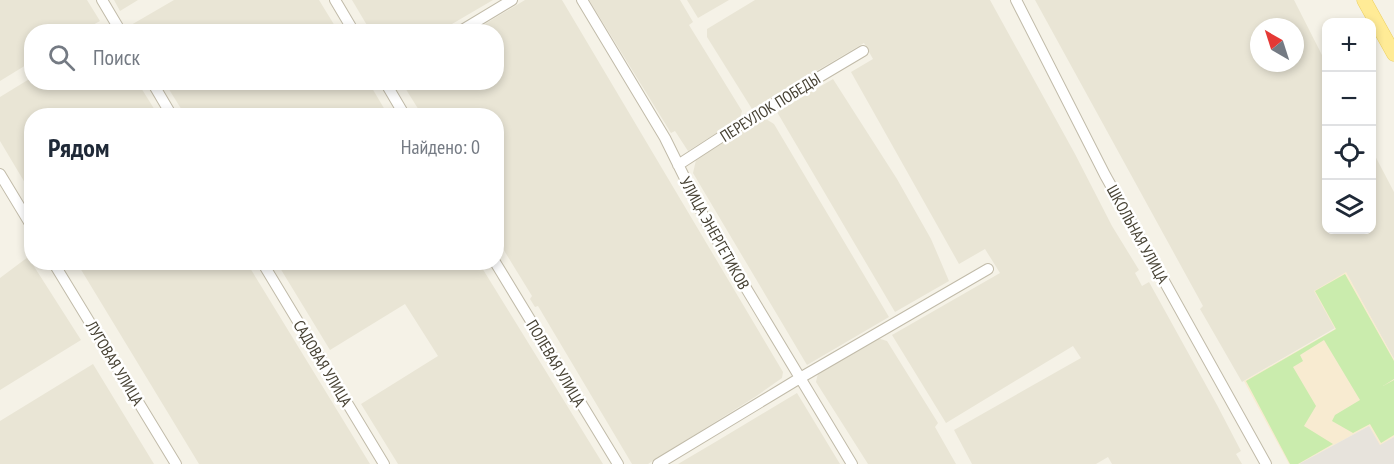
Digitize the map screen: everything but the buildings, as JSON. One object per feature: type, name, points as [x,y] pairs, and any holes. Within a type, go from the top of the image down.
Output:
[{"type":"main road","points":[[1364,0],[1394,54]]},
{"type":"street","points":[[102,0],[117,24]]},
{"type":"street","points":[[335,0],[349,24]]},
{"type":"street","points":[[472,24],[512,0]]},
{"type":"street","name":"УЛИЦА ЭНЕРГЕТИКОВ","points":[[582,0],[665,138],[708,225],[852,464]]},
{"type":"street","name":"ШКОЛЬНАЯ УЛИЦА","points":[[1016,0],[1105,176],[1266,464]]},
{"type":"street","name":"ПЕРЕУЛОК ПОБЕДЫ","points":[[678,165],[752,117],[863,51]]},
{"type":"street","points":[[157,90],[167,108]]},
{"type":"street","points":[[390,90],[400,108]]},
{"type":"street","points":[[0,174],[24,214]]},
{"type":"street","points":[[658,464],[800,378],[988,269]]},
{"type":"street","name":"ЛУГОВАЯ УЛИЦА","points":[[58,270],[176,464]]},
{"type":"street","name":"САДОВАЯ УЛИЦА","points":[[267,270],[384,464]]},
{"type":"street","name":"ПОЛЕВАЯ УЛИЦА","points":[[500,270],[618,464]]},
{"type":"shaded area","points":[[0,0],[87,0],[100,21],[95,24],[24,24],[24,66],[0,81]]},
{"type":"shaded area","points":[[114,0],[138,0],[120,11]]},
{"type":"shaded area","points":[[174,0],[319,0],[334,24],[133,24]]},
{"type":"shaded area","points":[[352,0],[493,0],[452,24],[366,24]]},
{"type":"shaded area","points":[[525,0],[562,0],[783,372],[782,378],[755,397],[648,464],[632,464],[538,306],[535,307],[530,299],[532,296],[504,250],[504,108],[418,108],[406,90],[504,90],[504,24],[485,24]]},
{"type":"shaded area","points":[[589,0],[680,0],[693,22],[689,25],[742,111],[740,118],[688,151],[675,131],[671,133]]},
{"type":"shaded area","points":[[687,0],[729,0],[698,18]]},
{"type":"shaded area","points":[[755,0],[990,0],[1112,226],[1139,270],[1135,273],[1142,286],[1149,282],[1217,405],[1241,451],[1236,454],[1242,464],[1112,464],[1108,457],[1096,464],[972,464],[954,430],[1081,358],[1073,346],[946,423],[892,335],[1000,273],[985,249],[959,264],[851,72],[873,59],[864,43],[752,109],[707,37],[707,29]]},
{"type":"shaded area","points":[[1035,0],[1294,0],[1303,18],[1250,18],[1250,72],[1304,72],[1304,20],[1322,55],[1322,234],[1376,234],[1376,158],[1394,192],[1394,359],[1346,273],[1335,328],[1242,382],[1200,309],[1203,306]]},
{"type":"shaded area","points":[[833,79],[897,179],[931,239],[949,281],[895,312],[777,112]]},
{"type":"shaded area","points":[[24,82],[24,90],[142,90],[154,108],[24,108],[24,181],[0,141],[0,97]]},
{"type":"shaded area","points":[[169,90],[373,90],[384,108],[181,108]]},
{"type":"shaded area","points":[[766,119],[774,124],[889,317],[807,365],[693,173],[696,160],[757,121]]},
{"type":"shaded area","points":[[24,260],[24,270],[36,270],[81,340],[0,390],[0,278]]},
{"type":"shaded area","points":[[81,270],[251,270],[370,464],[199,464]]},
{"type":"shaded area","points":[[281,270],[483,270],[603,464],[398,464],[361,404],[438,356],[405,304],[330,350]]},
{"type":"shaded area","points":[[1346,272],[1394,359],[1394,437],[1380,446],[1369,426],[1299,464],[1289,464],[1244,381],[1335,329],[1314,291]]},
{"type":"shaded area","points":[[877,338],[887,341],[938,423],[935,427],[956,464],[868,464],[816,382],[818,373]]},
{"type":"shaded area","points":[[93,364],[154,464],[0,464],[0,421]]},
{"type":"shaded area","points":[[797,393],[840,464],[678,464],[717,441]]},
{"type":"shaded area","points":[[1369,426],[1380,445],[1394,437],[1394,464],[1299,464]]},
{"type":"green space","points":[[1345,274],[1394,361],[1394,379],[1383,386],[1394,380],[1394,435],[1381,443],[1370,424],[1353,433],[1332,421],[1335,415],[1360,400],[1324,340],[1300,355],[1303,361],[1293,367],[1316,406],[1304,426],[1333,444],[1298,464],[1290,464],[1246,381],[1336,329],[1315,291]]}]
